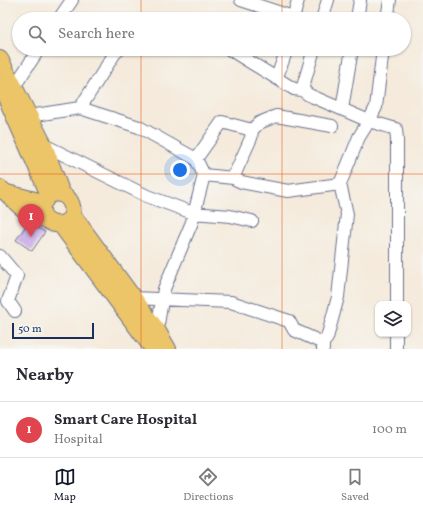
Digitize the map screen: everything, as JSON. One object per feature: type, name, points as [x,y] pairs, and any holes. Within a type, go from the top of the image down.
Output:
[{"type":"main road","points":[[0,59],[7,85],[51,197]]},
{"type":"main road","points":[[7,85],[29,116],[44,145],[51,197],[41,211],[44,219]]},
{"type":"main road","points":[[4,191],[51,197],[71,202],[66,219]]},
{"type":"main road","points":[[4,191],[29,213],[50,223],[66,219]]},
{"type":"main road","points":[[66,219],[132,298],[168,349]]},
{"type":"main road","points":[[66,219],[153,349]]},
{"type":"street","points":[[64,12],[72,0]]},
{"type":"street","points":[[241,0],[276,12]]},
{"type":"street","points":[[295,12],[298,0]]},
{"type":"street","points":[[324,12],[328,0]]},
{"type":"street","points":[[358,12],[360,0]]},
{"type":"street","points":[[388,12],[390,0]]},
{"type":"street","points":[[7,85],[33,56]]},
{"type":"street","points":[[80,108],[113,56]]},
{"type":"street","points":[[241,56],[277,77],[294,89],[302,90],[309,96],[369,121],[396,129],[397,301]]},
{"type":"street","points":[[277,77],[284,56]]},
{"type":"street","points":[[302,90],[312,56]]},
{"type":"street","points":[[342,109],[351,56]]},
{"type":"street","points":[[132,298],[231,302],[289,321],[294,330],[323,346],[327,338],[338,297],[347,214],[340,184],[359,137],[376,107],[382,56]]},
{"type":"street","points":[[29,116],[80,108],[139,127],[196,159],[204,175],[193,213],[192,222],[164,289],[156,330]]},
{"type":"street","points":[[233,178],[251,138],[252,130],[259,124],[276,116],[332,126]]},
{"type":"street","points":[[196,159],[222,122],[252,130]]},
{"type":"street","points":[[44,145],[147,196],[193,213],[230,216],[252,221]]},
{"type":"street","points":[[204,175],[233,178],[242,182],[288,191],[340,184]]},
{"type":"street","points":[[0,256],[17,276],[8,301],[15,311]]},
{"type":"street","points":[[396,337],[396,349]]},
{"type":"building","points":[[28,223],[45,232],[32,251],[16,240]]},
{"type":"place","name":"Smart Care Hospital","points":[[31,237]]}]
